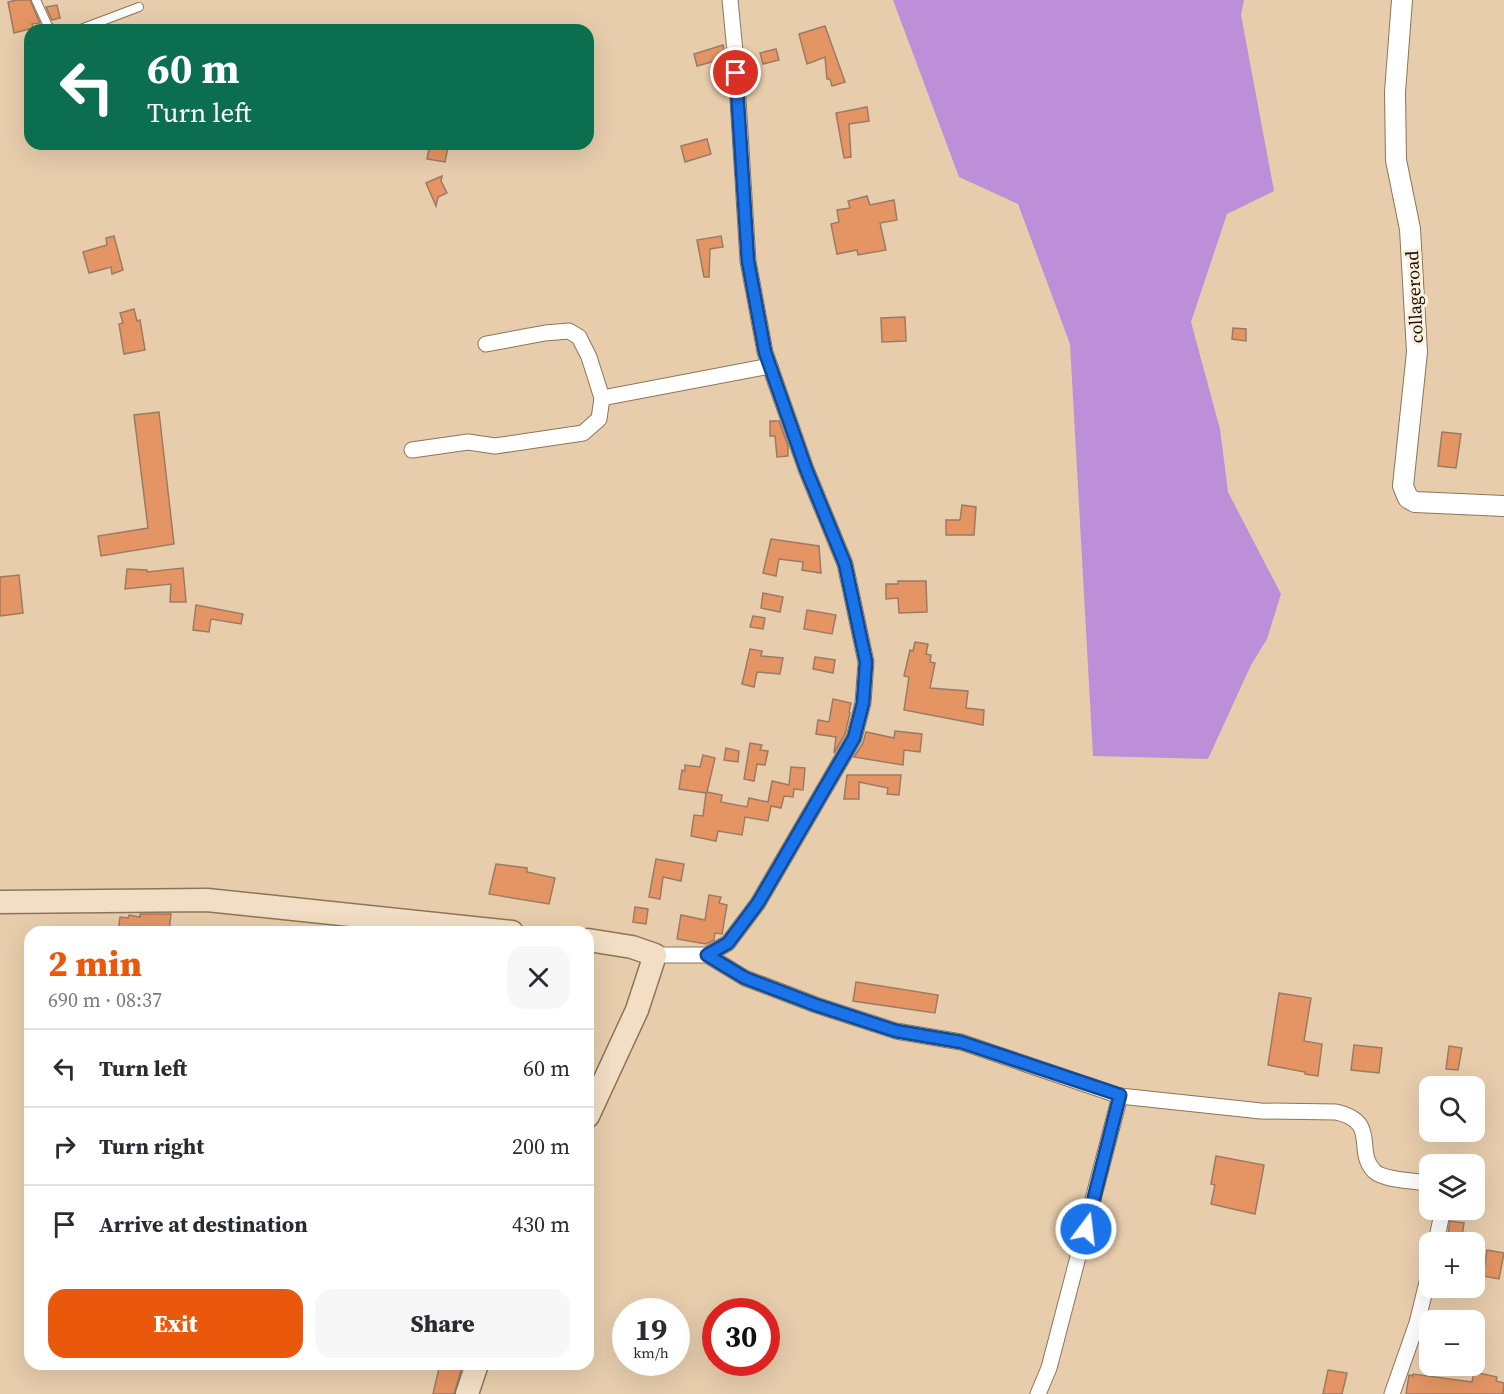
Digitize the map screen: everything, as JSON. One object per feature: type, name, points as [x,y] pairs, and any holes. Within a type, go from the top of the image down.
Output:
[{"type":"main road","points":[[0,902],[207,900],[455,926]]},
{"type":"main road","points":[[594,941],[632,946],[655,955],[637,1010],[594,1103]]},
{"type":"main road","points":[[467,1394],[475,1370]]},
{"type":"street","points":[[655,955],[707,955],[728,943],[758,903],[854,738],[863,703],[866,662],[845,564],[806,469],[765,352],[748,261],[730,0]]},
{"type":"street","name":"collageroad","points":[[1402,0],[1395,92],[1396,160],[1410,229],[1417,352],[1403,486],[1408,498],[1416,502],[1504,506]]},
{"type":"street","points":[[412,450],[468,442],[495,446],[583,433],[599,420],[602,398],[589,357],[579,337],[569,331],[544,333],[486,344]]},
{"type":"street","points":[[602,398],[770,366]]},
{"type":"street","points":[[707,955],[745,978],[826,1008],[896,1031],[961,1042],[1120,1095],[1262,1111],[1345,1114],[1361,1126],[1365,1151],[1374,1171],[1384,1176],[1419,1182]]},
{"type":"street","points":[[1038,1394],[1049,1368],[1120,1095]]},
{"type":"street","points":[[1392,1394],[1417,1323],[1423,1298]]},
{"type":"lane","points":[[36,0],[47,24]]},
{"type":"lane","points":[[94,24],[139,7]]},
{"type":"shaded area","points":[[893,0],[1244,0],[1241,15],[1274,191],[1227,214],[1191,322],[1220,429],[1228,492],[1281,594],[1267,639],[1251,665],[1208,759],[1093,756],[1070,344],[1018,204],[959,177]]},
{"type":"building","points":[[30,0],[40,23],[24,24],[24,30],[14,33],[8,2]]},
{"type":"building","points":[[57,5],[60,18],[52,20],[46,7]]},
{"type":"building","points":[[825,26],[845,82],[832,86],[830,79],[827,79],[825,57],[807,64],[799,34]]},
{"type":"building","points":[[723,45],[726,58],[697,66],[694,54]]},
{"type":"building","points":[[776,49],[779,60],[763,64],[760,53]]},
{"type":"building","points":[[867,107],[869,121],[849,124],[851,157],[844,158],[836,113]]},
{"type":"building","points":[[707,139],[711,154],[685,162],[681,146]]},
{"type":"building","points":[[429,150],[447,150],[445,162],[427,159]]},
{"type":"building","points":[[442,176],[441,181],[447,193],[438,197],[436,206],[426,183]]},
{"type":"building","points":[[867,196],[870,205],[894,200],[897,220],[880,223],[886,250],[858,255],[857,250],[837,254],[831,224],[839,222],[837,210],[850,208],[848,201]]},
{"type":"building","points":[[114,236],[123,270],[112,274],[111,267],[89,273],[83,252],[107,245],[106,238]]},
{"type":"building","points":[[721,236],[723,247],[710,249],[709,277],[704,277],[697,240]]},
{"type":"building","points":[[134,309],[137,321],[140,320],[145,350],[124,354],[119,324],[123,323],[120,313]]},
{"type":"building","points":[[905,317],[906,341],[882,342],[881,318]]},
{"type":"building","points":[[1233,328],[1246,329],[1246,341],[1232,339]]},
{"type":"building","points":[[159,412],[174,544],[101,556],[98,536],[148,528],[134,415]]},
{"type":"building","points":[[770,421],[779,421],[788,446],[788,456],[777,457],[775,436],[770,436]]},
{"type":"building","points":[[1442,432],[1461,434],[1456,468],[1438,466]]},
{"type":"building","points":[[962,505],[976,507],[974,535],[946,535],[946,520],[960,520]]},
{"type":"building","points":[[771,539],[819,546],[821,573],[802,570],[803,562],[779,559],[776,576],[763,573]]},
{"type":"building","points":[[183,568],[186,602],[170,602],[171,584],[125,589],[127,569],[147,570],[147,572]]},
{"type":"building","points":[[19,575],[23,613],[0,616],[0,577]]},
{"type":"building","points":[[898,581],[926,581],[927,612],[899,613],[898,598],[886,599],[886,584],[898,584]]},
{"type":"building","points":[[763,593],[783,597],[780,612],[761,608]]},
{"type":"building","points":[[196,605],[243,614],[241,624],[211,619],[209,632],[193,630]]},
{"type":"building","points":[[807,610],[836,615],[832,634],[804,629]]},
{"type":"building","points":[[753,616],[765,618],[763,629],[750,627]]},
{"type":"building","points":[[915,642],[928,644],[926,654],[931,655],[930,662],[935,663],[930,688],[968,691],[966,708],[984,710],[983,725],[904,710],[909,677],[904,676],[910,650],[913,651]]},
{"type":"building","points":[[750,649],[762,651],[761,656],[783,658],[780,674],[757,672],[754,687],[742,684]]},
{"type":"building","points":[[815,657],[835,660],[833,673],[813,669]]},
{"type":"building","points":[[833,699],[851,703],[845,734],[834,753],[836,737],[816,734],[818,720],[829,722]]},
{"type":"building","points":[[895,731],[922,734],[920,752],[904,750],[903,765],[854,757],[863,743],[866,732],[894,738]]},
{"type":"building","points":[[750,743],[762,745],[760,750],[768,751],[765,765],[757,764],[754,781],[744,779]]},
{"type":"building","points":[[726,748],[739,751],[738,762],[724,760]]},
{"type":"building","points":[[703,755],[715,758],[707,792],[722,795],[721,802],[747,807],[749,798],[768,802],[772,781],[789,785],[791,767],[805,768],[803,790],[794,789],[793,797],[784,796],[781,808],[771,806],[768,821],[745,817],[742,835],[718,831],[716,841],[691,836],[694,815],[703,816],[706,793],[679,789],[685,765],[700,767]]},
{"type":"building","points":[[847,775],[901,775],[899,795],[887,794],[888,788],[859,782],[859,799],[844,799]]},
{"type":"building","points":[[656,859],[684,864],[681,881],[663,877],[660,899],[649,897]]},
{"type":"building","points":[[496,864],[527,868],[527,872],[555,878],[549,904],[489,894]]},
{"type":"building","points":[[709,895],[721,897],[719,903],[727,905],[722,934],[715,933],[714,940],[706,944],[677,939],[681,915],[705,920]]},
{"type":"building","points":[[635,907],[648,909],[646,924],[633,922]]},
{"type":"building","points":[[140,914],[171,914],[170,926],[119,926],[120,917],[128,918],[129,915],[140,917]]},
{"type":"building","points":[[856,982],[938,995],[935,1013],[853,1001]]},
{"type":"building","points":[[1279,993],[1311,998],[1304,1041],[1322,1044],[1318,1076],[1268,1065]]},
{"type":"building","points":[[1354,1045],[1382,1048],[1379,1073],[1351,1070]]},
{"type":"building","points":[[1449,1046],[1462,1048],[1458,1070],[1446,1069]]},
{"type":"building","points":[[1216,1156],[1264,1165],[1255,1214],[1211,1204],[1215,1185],[1211,1184]]},
{"type":"building","points":[[1450,1221],[1464,1223],[1463,1232],[1448,1232]]},
{"type":"building","points":[[1487,1250],[1504,1253],[1499,1279],[1485,1276]]},
{"type":"building","points":[[439,1370],[461,1370],[454,1394],[433,1394]]},
{"type":"building","points":[[1328,1370],[1347,1373],[1342,1394],[1323,1394]]},
{"type":"building","points":[[1413,1374],[1472,1382],[1473,1376],[1485,1374],[1497,1377],[1496,1381],[1504,1383],[1503,1394],[1406,1394],[1409,1375],[1413,1376]]},
{"type":"route","points":[[736,73],[748,261],[765,352],[806,469],[845,564],[866,662],[863,703],[854,738],[758,903],[728,943],[707,955],[745,978],[816,1005],[896,1031],[961,1042],[1120,1095],[1086,1229]]}]
